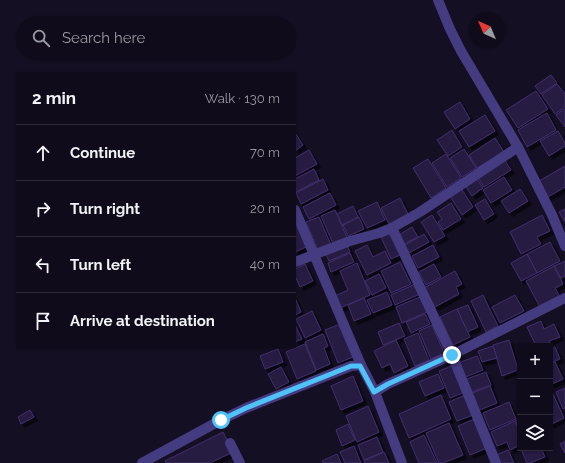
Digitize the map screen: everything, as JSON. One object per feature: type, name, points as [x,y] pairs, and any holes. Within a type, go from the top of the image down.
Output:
[{"type":"street","points":[[438,0],[461,51],[518,147],[552,215],[565,246]]},
{"type":"street","points":[[296,262],[350,240],[379,233],[392,228],[420,212],[518,147]]},
{"type":"street","points":[[296,212],[360,366],[374,392],[402,463]]},
{"type":"street","points":[[392,228],[452,355],[496,463]]},
{"type":"street","points":[[374,392],[388,384],[452,355],[565,298]]},
{"type":"street","points":[[142,463],[246,408],[351,366],[360,366]]},
{"type":"street","points":[[230,444],[240,463]]},
{"type":"building","points":[[551,75],[557,83],[541,94],[535,86]]},
{"type":"building","points":[[557,84],[565,94],[565,107],[555,114],[542,95]]},
{"type":"building","points":[[536,91],[548,109],[518,128],[506,110]]},
{"type":"building","points":[[460,102],[470,119],[455,129],[444,112]]},
{"type":"building","points":[[565,109],[565,127],[556,115]]},
{"type":"building","points":[[547,113],[556,130],[527,147],[518,130]]},
{"type":"building","points":[[485,115],[495,131],[469,147],[459,131]]},
{"type":"building","points":[[452,130],[462,147],[448,156],[437,140]]},
{"type":"building","points":[[558,131],[565,143],[565,146],[549,156],[540,141]]},
{"type":"building","points":[[296,134],[303,145],[296,150]]},
{"type":"building","points":[[495,138],[504,152],[477,168],[469,155]]},
{"type":"building","points":[[464,149],[476,168],[462,177],[450,158]]},
{"type":"building","points":[[309,150],[317,164],[296,175],[296,157]]},
{"type":"building","points":[[446,154],[461,178],[447,187],[432,163]]},
{"type":"building","points":[[428,159],[446,188],[431,198],[413,168]]},
{"type":"building","points":[[504,159],[511,170],[484,187],[477,176]]},
{"type":"building","points":[[565,166],[565,187],[548,197],[539,181]]},
{"type":"building","points":[[314,169],[319,180],[296,192],[296,178]]},
{"type":"building","points":[[475,176],[483,188],[472,196],[464,184]]},
{"type":"building","points":[[504,177],[512,190],[491,203],[483,190]]},
{"type":"building","points":[[323,179],[328,190],[301,204],[296,193]]},
{"type":"building","points":[[461,188],[473,207],[462,215],[450,196]]},
{"type":"building","points":[[520,189],[528,201],[509,213],[501,201]]},
{"type":"building","points":[[330,193],[336,205],[309,219],[303,207]]},
{"type":"building","points":[[400,198],[408,214],[389,224],[381,208]]},
{"type":"building","points":[[485,199],[494,214],[484,220],[475,205]]},
{"type":"building","points":[[377,202],[385,220],[367,228],[358,211]]},
{"type":"building","points":[[451,203],[461,219],[443,230],[438,222],[442,219],[437,212]]},
{"type":"building","points":[[353,206],[358,217],[342,225],[337,214]]},
{"type":"building","points":[[565,209],[565,222],[559,212]]},
{"type":"building","points":[[335,210],[348,240],[334,246],[321,216]]},
{"type":"building","points":[[432,215],[445,236],[434,242],[421,222]]},
{"type":"building","points":[[542,215],[550,231],[537,237],[541,244],[521,254],[510,232]]},
{"type":"building","points":[[319,217],[331,245],[318,250],[306,222]]},
{"type":"building","points":[[359,217],[364,229],[348,236],[343,225]]},
{"type":"building","points":[[296,223],[308,246],[296,252]]},
{"type":"building","points":[[412,227],[418,237],[402,245],[397,236]]},
{"type":"building","points":[[393,232],[402,254],[391,259],[381,237]]},
{"type":"building","points":[[424,234],[429,242],[409,253],[405,245]]},
{"type":"building","points":[[550,242],[560,261],[537,273],[527,254]]},
{"type":"building","points":[[346,243],[350,252],[329,261],[325,252]]},
{"type":"building","points":[[367,245],[373,257],[385,251],[391,263],[367,275],[355,251]]},
{"type":"building","points":[[433,245],[439,257],[418,268],[412,256]]},
{"type":"building","points":[[350,253],[354,262],[331,272],[328,263]]},
{"type":"building","points":[[527,254],[537,273],[521,281],[511,263]]},
{"type":"building","points":[[565,261],[565,276],[561,278],[554,266]]},
{"type":"building","points":[[400,262],[411,284],[391,293],[381,271]]},
{"type":"building","points":[[357,263],[370,295],[340,308],[335,296],[348,290],[340,271]]},
{"type":"building","points":[[305,264],[313,281],[300,287],[296,278],[296,268]]},
{"type":"building","points":[[434,264],[441,277],[426,285],[419,272]]},
{"type":"building","points":[[554,266],[563,284],[555,288],[560,297],[540,307],[526,281]]},
{"type":"building","points":[[455,271],[462,284],[456,287],[459,294],[435,307],[424,288]]},
{"type":"building","points":[[379,274],[386,288],[372,295],[365,281]]},
{"type":"building","points":[[415,284],[420,294],[395,305],[391,295]]},
{"type":"building","points":[[387,292],[392,305],[373,313],[367,300]]},
{"type":"building","points":[[483,295],[498,326],[486,332],[471,301]]},
{"type":"building","points":[[515,295],[524,311],[500,323],[492,307]]},
{"type":"building","points":[[420,297],[427,312],[402,323],[396,307]]},
{"type":"building","points":[[364,298],[371,314],[354,321],[348,305]]},
{"type":"building","points":[[296,300],[301,312],[296,314]]},
{"type":"building","points":[[468,305],[478,327],[467,332],[457,309]]},
{"type":"building","points":[[457,309],[470,337],[453,345],[440,317]]},
{"type":"building","points":[[312,311],[321,330],[305,338],[296,319]]},
{"type":"building","points":[[425,314],[430,324],[411,333],[406,322]]},
{"type":"building","points":[[541,321],[544,329],[554,324],[560,337],[549,341],[550,343],[535,343],[527,327]]},
{"type":"building","points":[[399,323],[405,336],[383,345],[378,332]]},
{"type":"building","points":[[340,324],[353,357],[338,363],[325,330]]},
{"type":"building","points":[[432,325],[444,353],[431,359],[419,331]]},
{"type":"building","points":[[296,327],[302,339],[296,342]]},
{"type":"building","points":[[418,333],[429,360],[415,366],[404,339]]},
{"type":"building","points":[[323,334],[328,346],[324,348],[330,364],[316,370],[305,342]]},
{"type":"building","points":[[396,340],[408,366],[394,373],[390,364],[382,368],[374,351]]},
{"type":"building","points":[[509,340],[517,370],[502,376],[493,345]]},
{"type":"building","points":[[305,344],[316,371],[297,379],[286,352]]},
{"type":"building","points":[[493,346],[497,358],[482,362],[478,351]]},
{"type":"building","points":[[555,347],[560,359],[553,362],[553,348]]},
{"type":"building","points":[[278,349],[283,362],[265,369],[260,356]]},
{"type":"building","points":[[477,356],[483,370],[463,378],[458,363]]},
{"type":"building","points":[[555,362],[563,379],[553,384],[553,379],[553,363]]},
{"type":"building","points":[[454,365],[465,392],[450,398],[439,371]]},
{"type":"building","points":[[281,367],[289,382],[276,389],[268,374]]},
{"type":"building","points":[[486,372],[491,385],[469,393],[464,380]]},
{"type":"building","points":[[438,374],[444,388],[425,396],[419,382]]},
{"type":"building","points":[[353,376],[363,401],[341,410],[331,386]]},
{"type":"building","points":[[490,386],[497,403],[477,411],[470,394]]},
{"type":"building","points":[[565,388],[565,408],[563,409],[556,392]]},
{"type":"building","points":[[553,394],[564,418],[553,424]]},
{"type":"building","points":[[441,395],[451,419],[409,438],[399,414]]},
{"type":"building","points":[[465,395],[473,415],[457,421],[449,402]]},
{"type":"building","points":[[509,402],[516,419],[490,430],[483,413]]},
{"type":"building","points":[[368,406],[379,432],[357,442],[346,416]]},
{"type":"building","points":[[30,410],[34,417],[21,424],[18,417]]},
{"type":"building","points":[[474,419],[487,448],[470,455],[458,426]]},
{"type":"building","points":[[515,421],[517,426],[517,446],[510,450],[507,442],[497,446],[491,432]]},
{"type":"building","points":[[449,423],[463,455],[443,463],[439,463],[426,433]]},
{"type":"building","points":[[348,424],[355,440],[342,446],[336,430]]},
{"type":"building","points":[[223,432],[233,452],[210,463],[166,463],[165,461]]},
{"type":"building","points":[[424,435],[437,463],[419,463],[410,442]]},
{"type":"building","points":[[377,437],[383,452],[364,460],[358,445]]},
{"type":"building","points":[[565,441],[565,453],[560,444]]},
{"type":"building","points":[[354,446],[361,463],[345,463],[340,452]]},
{"type":"building","points":[[508,450],[514,463],[497,463],[494,456]]},
{"type":"building","points":[[522,451],[542,451],[545,457],[527,463]]},
{"type":"building","points":[[384,452],[389,463],[365,463],[364,461]]},
{"type":"building","points":[[337,454],[341,463],[323,463],[322,461]]},
{"type":"route","points":[[221,420],[246,408],[351,366],[360,366],[374,392],[388,384],[452,355]]}]
